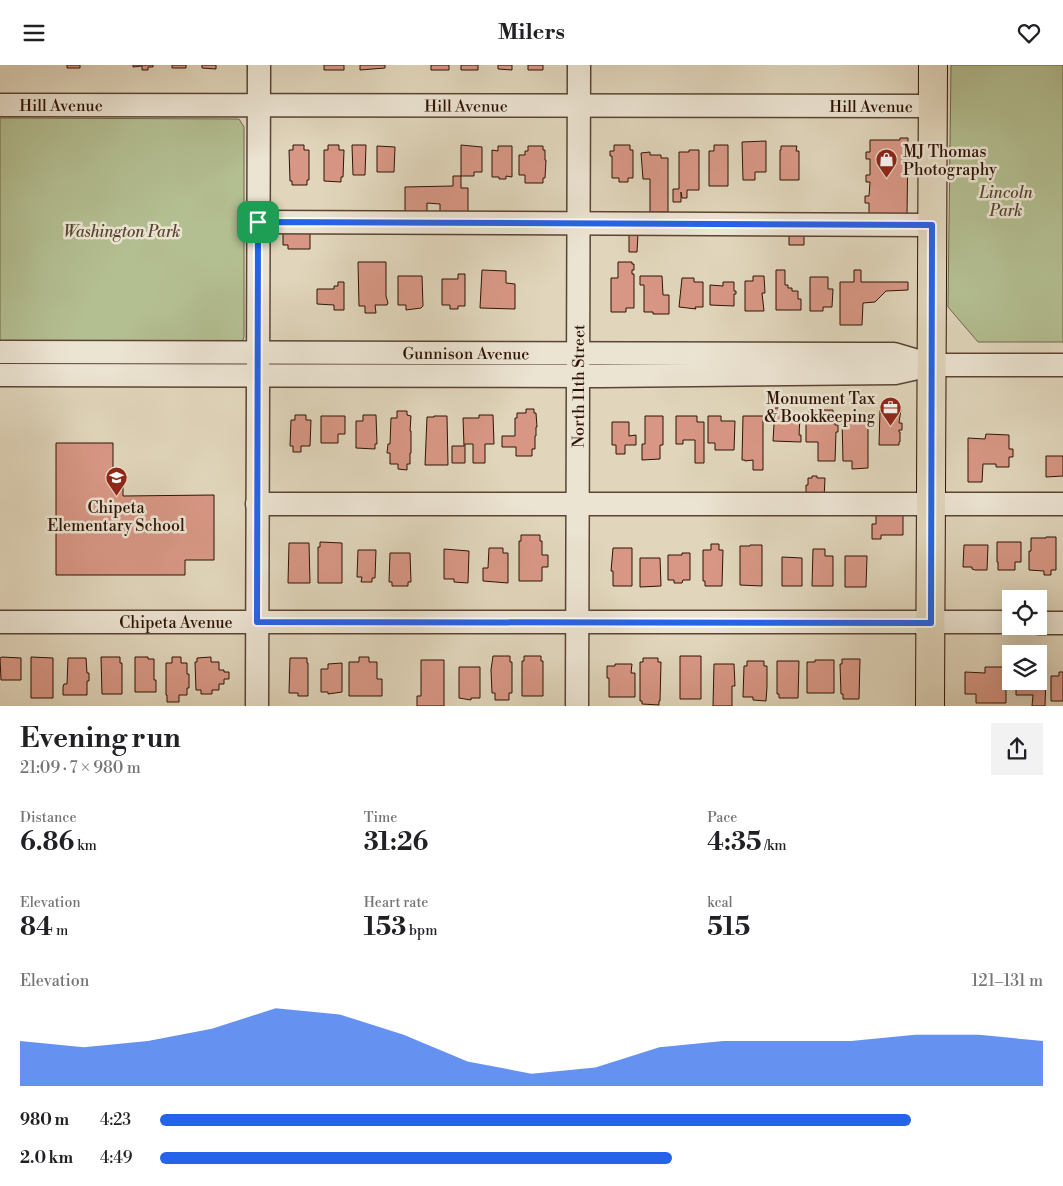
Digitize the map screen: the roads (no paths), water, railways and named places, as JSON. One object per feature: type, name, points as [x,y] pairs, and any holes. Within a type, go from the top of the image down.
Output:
[{"type":"main road","points":[[930,706],[933,65]]},
{"type":"street","points":[[257,706],[258,65]]},
{"type":"street","name":"North 11th Street","points":[[577,706],[579,65]]},
{"type":"street","name":"Hill Avenue","points":[[0,105],[932,106]]},
{"type":"street","points":[[258,222],[932,225]]},
{"type":"street","name":"Gunnison Avenue","points":[[0,352],[894,355],[931,365]]},
{"type":"street","name":"Gunnison Avenue","points":[[0,375],[578,376],[894,373],[931,365],[1063,365]]},
{"type":"street","points":[[257,504],[1063,505]]},
{"type":"street","name":"Chipeta Avenue","points":[[0,622],[1002,623]]},
{"type":"street","points":[[1047,623],[1063,623]]},
{"type":"place","name":"MJ Thomas Photography","points":[[887,179]]},
{"type":"place","name":"Monument Tax & Bookkeeping","points":[[891,426]]},
{"type":"place","name":"Chipeta Elementary School","points":[[116,497]]},
{"type":"park label","name":"Lincoln Park","points":[[1006,201]]},
{"type":"park label","name":"Washington Park","points":[[122,231]]}]
